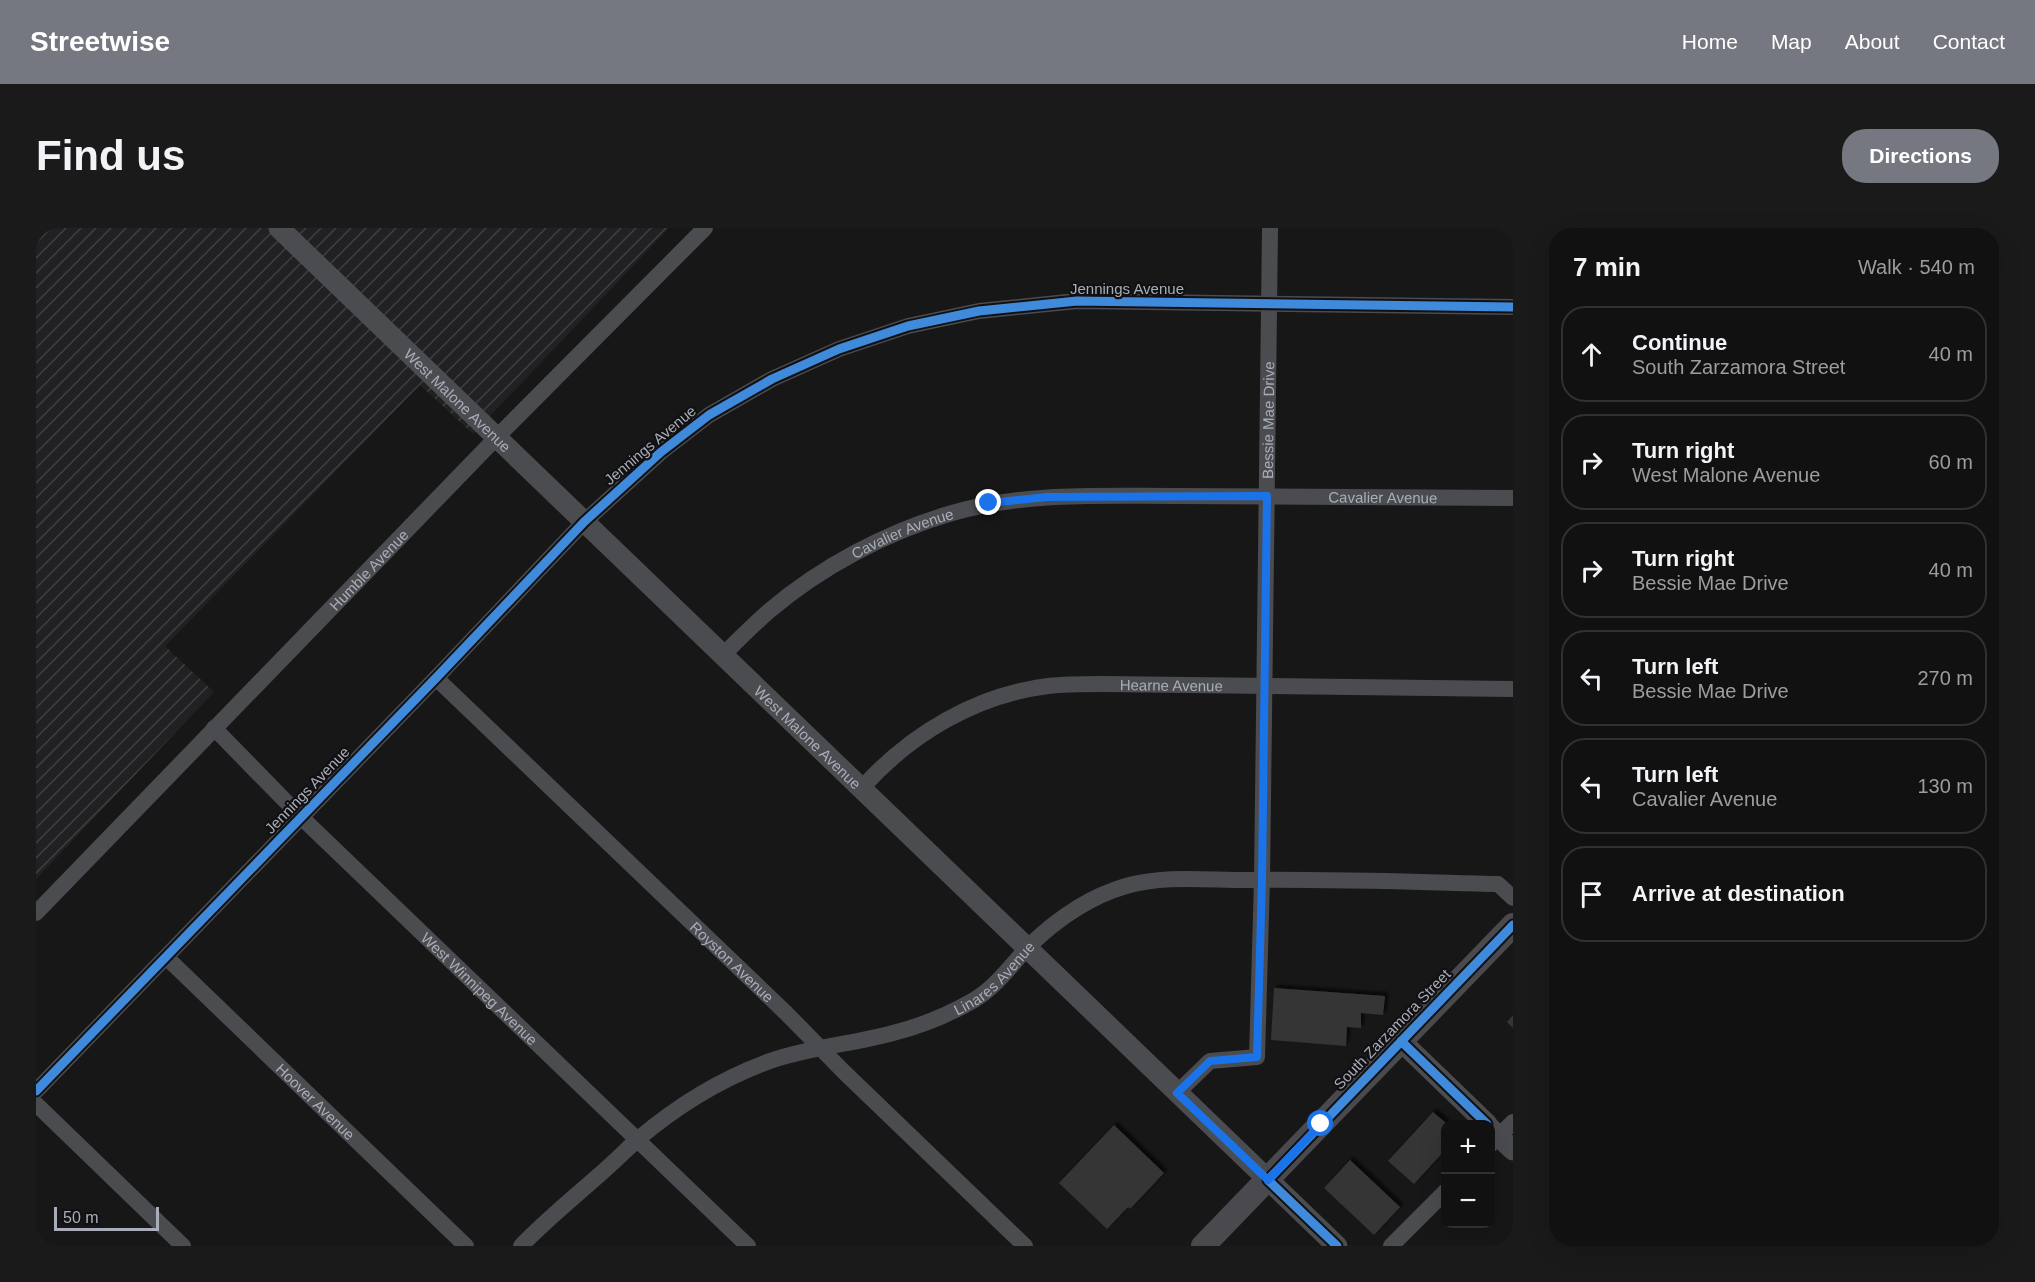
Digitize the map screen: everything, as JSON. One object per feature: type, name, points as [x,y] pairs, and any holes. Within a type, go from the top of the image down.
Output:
[{"type":"main road","name":"South Zarzamora Street","points":[[1203,1246],[1513,925]]},
{"type":"street","name":"West Malone Avenue","points":[[279,228],[1337,1246]]},
{"type":"street","name":"Humble Avenue","points":[[36,913],[497,437],[705,228]]},
{"type":"street","name":"Bessie Mae Drive","points":[[1177,1093],[1210,1061],[1257,1057],[1262,879],[1270,228]]},
{"type":"street","name":"Jennings Avenue","points":[[36,1091],[584,522],[661,452],[709,415],[772,379],[839,349],[908,326],[979,311],[1077,301],[1513,307]]},
{"type":"street","name":"Cavalier Avenue","points":[[723,655],[770,611],[810,580],[861,550],[897,533],[949,514],[989,503],[1047,497],[1513,498]]},
{"type":"street","name":"Royston Avenue","points":[[436,678],[1025,1246]]},
{"type":"street","name":"Hearne Avenue","points":[[862,788],[898,753],[930,728],[987,701],[1010,693],[1047,686],[1070,684],[1513,690]]},
{"type":"street","name":"West Winnipeg Avenue","points":[[214,729],[302,817],[748,1246]]},
{"type":"street","name":"Linares Avenue","points":[[521,1246],[638,1139],[686,1103],[727,1080],[770,1061],[893,1033],[921,1024],[974,1000],[989,989],[1028,948],[1071,911],[1097,897],[1126,886],[1166,880],[1262,879],[1498,884],[1513,898]]},
{"type":"street","name":"Hoover Avenue","points":[[166,957],[466,1246]]},
{"type":"street","points":[[1401,1041],[1499,1134]]},
{"type":"street","points":[[36,1104],[183,1246]]},
{"type":"street","points":[[1391,1246],[1441,1196]]},
{"type":"shaded area","points":[[36,228],[669,228],[473,434],[420,385],[165,646],[214,692],[36,879]]},
{"type":"building","points":[[1274,988],[1385,996],[1383,1015],[1361,1013],[1361,1028],[1347,1027],[1346,1046],[1271,1040]]},
{"type":"building","points":[[1513,1015],[1513,1028],[1507,1022]]},
{"type":"building","points":[[1433,1112],[1442,1120],[1441,1154],[1414,1184],[1388,1161]]},
{"type":"building","points":[[1114,1125],[1164,1173],[1130,1209],[1128,1207],[1107,1229],[1059,1183]]},
{"type":"building","points":[[1350,1160],[1400,1207],[1374,1235],[1324,1188]]},
{"type":"cycle path","points":[[36,1091],[584,522],[661,452],[709,415],[772,379],[839,349],[908,326],[979,311],[1077,301],[1513,307]]},
{"type":"cycle path","points":[[1337,1246],[1268,1180],[1513,925]]},
{"type":"cycle path","points":[[1401,1041],[1483,1120]]},
{"type":"route","points":[[989,503],[1047,497],[1267,496],[1262,879],[1257,1057],[1210,1061],[1177,1093],[1268,1180],[1321,1124]]}]
